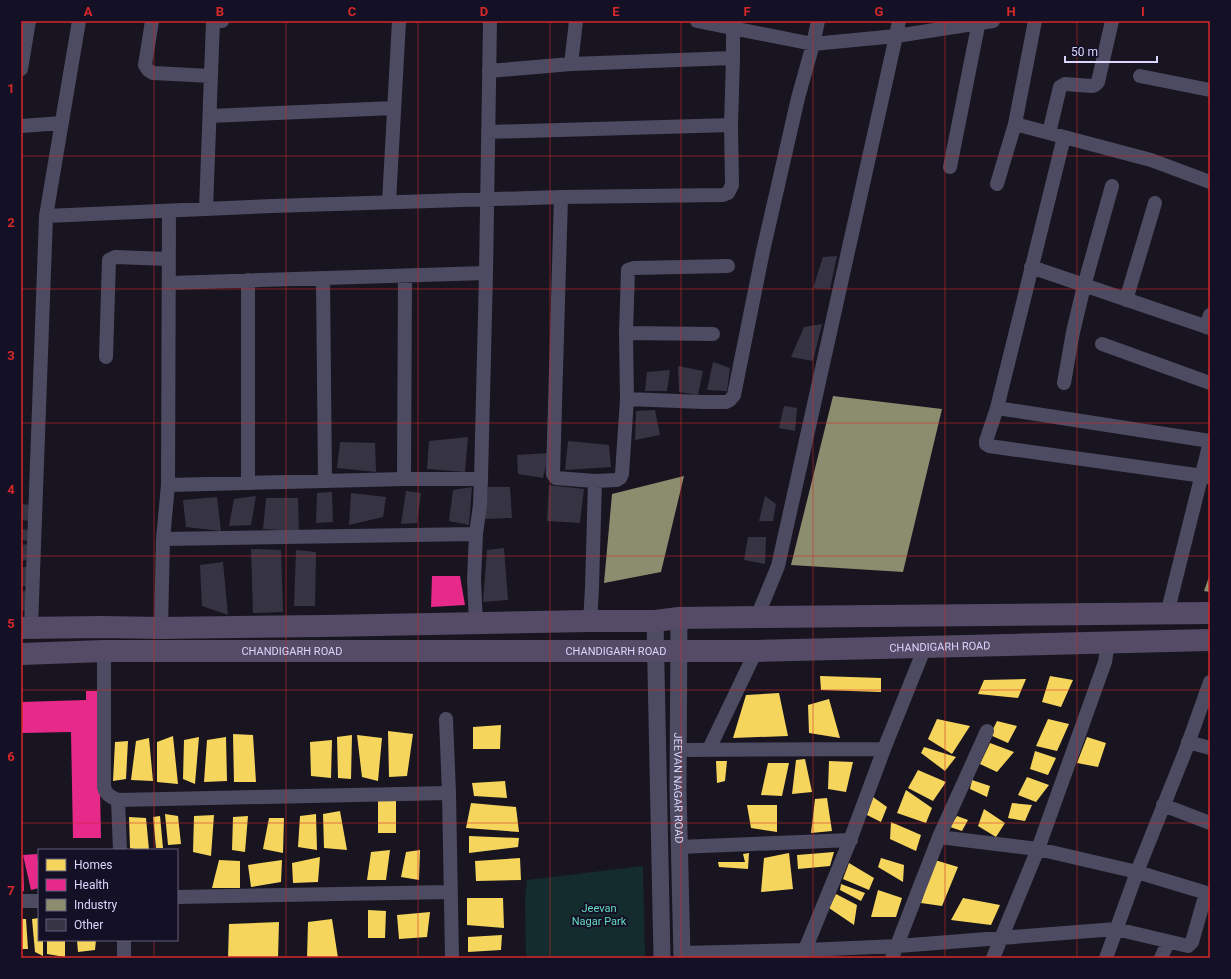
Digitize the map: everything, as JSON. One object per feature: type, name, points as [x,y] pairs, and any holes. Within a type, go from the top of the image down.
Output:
[{"type":"main road","points":[[26,628],[476,624],[590,620],[655,621],[679,618],[757,617],[1210,613]]},
{"type":"main road","name":"CHANDIGARH ROAD","points":[[21,654],[104,651],[756,651],[1210,640]]},
{"type":"street","points":[[21,69],[29,21]]},
{"type":"street","points":[[26,628],[46,216],[79,21]]},
{"type":"street","points":[[152,21],[145,65],[148,70],[153,74],[211,76]]},
{"type":"street","points":[[206,209],[213,21],[222,21]]},
{"type":"street","points":[[389,202],[399,21]]},
{"type":"street","points":[[476,624],[474,580],[481,479],[490,21]]},
{"type":"street","points":[[571,64],[576,21]]},
{"type":"street","points":[[697,21],[734,25],[813,44],[896,36],[993,21]]},
{"type":"street","points":[[627,399],[726,402],[734,395],[763,251],[798,98],[818,21]]},
{"type":"street","points":[[757,617],[778,566],[899,21]]},
{"type":"street","points":[[997,184],[1015,124],[1035,21]]},
{"type":"street","points":[[1049,133],[1060,87],[1065,84],[1092,86],[1098,82],[1112,21]]},
{"type":"street","points":[[950,167],[979,22]]},
{"type":"street","points":[[46,216],[389,202],[727,194],[732,185],[731,125],[734,25]]},
{"type":"street","points":[[489,71],[571,64],[733,58]]},
{"type":"street","points":[[1140,76],[1210,90]]},
{"type":"street","points":[[210,116],[394,108]]},
{"type":"street","points":[[21,126],[62,123]]},
{"type":"street","points":[[1015,124],[1150,160],[1210,182]]},
{"type":"street","points":[[488,132],[731,125]]},
{"type":"street","points":[[1064,137],[997,408],[986,444],[989,446],[1206,476]]},
{"type":"street","points":[[1064,383],[1073,332],[1084,286],[1112,186]]},
{"type":"street","points":[[560,197],[553,474],[556,478],[595,481],[617,480],[622,474],[627,399],[627,272],[634,268],[728,266]]},
{"type":"street","points":[[1126,300],[1155,203]]},
{"type":"street","points":[[161,628],[163,540],[168,485],[169,211]]},
{"type":"street","points":[[106,357],[109,260],[115,257],[169,259]]},
{"type":"street","points":[[1031,268],[1126,300],[1209,323]]},
{"type":"street","points":[[169,283],[486,273]]},
{"type":"street","points":[[404,479],[405,276]]},
{"type":"street","points":[[323,278],[325,481]]},
{"type":"street","points":[[248,280],[248,483]]},
{"type":"street","points":[[626,333],[713,334]]},
{"type":"street","points":[[1102,344],[1210,383]]},
{"type":"street","points":[[997,408],[1210,441],[1206,476],[1167,614]]},
{"type":"street","points":[[168,485],[404,479],[481,479]]},
{"type":"street","points":[[590,620],[595,481]]},
{"type":"street","points":[[163,540],[476,534]]},
{"type":"street","name":"JEEVAN NAGAR ROAD","points":[[679,618],[678,750],[682,956]]},
{"type":"street","name":"JEEVAN NAGAR ROAD","points":[[655,621],[662,958]]},
{"type":"street","points":[[993,958],[1038,849],[1105,662],[1108,642]]},
{"type":"street","points":[[804,954],[851,840],[884,749],[926,647]]},
{"type":"street","points":[[104,651],[104,787],[110,797],[118,800],[449,793]]},
{"type":"street","points":[[709,750],[756,651]]},
{"type":"street","points":[[1106,958],[1137,872],[1210,682]]},
{"type":"street","points":[[446,719],[452,958]]},
{"type":"street","points":[[895,952],[939,837],[987,731]]},
{"type":"street","points":[[1188,742],[1210,748]]},
{"type":"street","points":[[678,750],[884,749]]},
{"type":"street","points":[[118,800],[120,849]]},
{"type":"street","points":[[1163,805],[1210,823]]},
{"type":"street","points":[[682,956],[895,952],[1002,938],[1116,929],[1186,946],[1190,945],[1192,942],[1208,894],[1137,872],[1038,849],[939,837]]},
{"type":"street","points":[[679,847],[851,840]]},
{"type":"street","points":[[178,897],[450,892]]},
{"type":"street","points":[[21,901],[38,901]]},
{"type":"street","points":[[124,941],[124,958]]},
{"type":"street","points":[[1161,958],[1168,942]]},
{"type":"green space","name":"Jeevan Nagar Park","points":[[643,866],[645,958],[526,958],[525,899],[527,880]]},
{"type":"building: Homes","points":[[820,676],[881,678],[881,692],[821,690]]},
{"type":"building: Homes","points":[[1050,676],[1073,680],[1061,707],[1042,702]]},
{"type":"building: Homes","points":[[1026,679],[1018,698],[978,694],[984,680]]},
{"type":"building: Homes","points":[[779,693],[788,736],[733,738],[746,695]]},
{"type":"building: Homes","points":[[829,699],[840,738],[809,733],[808,705]]},
{"type":"building: Homes","points":[[937,719],[970,726],[952,754],[928,739]]},
{"type":"building: Homes","points":[[1048,719],[1069,724],[1057,751],[1036,746]]},
{"type":"building: Homes","points":[[997,721],[1017,726],[1008,743],[990,735]]},
{"type":"building: Homes","points":[[501,725],[500,749],[473,749],[473,727]]},
{"type":"building: Homes","points":[[388,731],[413,734],[407,776],[389,777]]},
{"type":"building: Homes","points":[[233,734],[253,735],[256,782],[234,782]]},
{"type":"building: Homes","points":[[352,735],[351,779],[338,778],[337,737]]},
{"type":"building: Homes","points":[[357,735],[382,738],[378,781],[362,777]]},
{"type":"building: Homes","points":[[173,736],[178,784],[157,782],[157,742]]},
{"type":"building: Homes","points":[[199,737],[195,784],[183,779],[184,740]]},
{"type":"building: Homes","points":[[226,737],[227,781],[204,782],[207,740]]},
{"type":"building: Homes","points":[[1087,737],[1106,743],[1098,767],[1077,763]]},
{"type":"building: Homes","points":[[149,738],[153,781],[131,780],[136,741]]},
{"type":"building: Homes","points":[[332,740],[331,778],[311,776],[310,742]]},
{"type":"building: Homes","points":[[128,741],[126,779],[113,781],[115,742]]},
{"type":"building: Homes","points":[[990,743],[1014,752],[997,772],[980,764]]},
{"type":"building: Homes","points":[[924,747],[956,757],[945,771],[921,753]]},
{"type":"building: Homes","points":[[1035,751],[1056,758],[1048,775],[1030,769]]},
{"type":"building: Homes","points":[[805,759],[812,792],[792,794],[796,760]]},
{"type":"building: Homes","points":[[716,761],[727,761],[725,781],[717,783]]},
{"type":"building: Homes","points":[[829,761],[853,762],[846,792],[828,789]]},
{"type":"building: Homes","points":[[768,763],[789,763],[782,796],[761,795]]},
{"type":"building: Homes","points":[[918,770],[946,782],[933,801],[908,788]]},
{"type":"building: Homes","points":[[1027,777],[1049,785],[1036,802],[1018,795]]},
{"type":"building: Homes","points":[[972,780],[990,786],[987,797],[970,789]]},
{"type":"building: Homes","points":[[505,781],[507,798],[474,796],[472,783]]},
{"type":"building: Homes","points":[[906,790],[932,808],[926,823],[897,813]]},
{"type":"building: Homes","points":[[873,797],[887,807],[881,822],[867,815]]},
{"type":"building: Homes","points":[[827,798],[832,831],[811,833],[815,799]]},
{"type":"building: Homes","points":[[378,801],[396,801],[396,833],[378,833]]},
{"type":"building: Homes","points":[[471,803],[516,807],[519,832],[466,828]]},
{"type":"building: Homes","points":[[1012,803],[1032,805],[1025,821],[1008,818]]},
{"type":"building: Homes","points":[[747,805],[777,805],[777,832],[751,828]]},
{"type":"building: Homes","points":[[984,809],[1005,823],[996,837],[978,826]]},
{"type":"building: Homes","points":[[340,811],[347,850],[324,848],[323,814]]},
{"type":"building: Homes","points":[[165,814],[178,816],[181,844],[168,845]]},
{"type":"building: Homes","points":[[316,814],[317,850],[298,847],[300,816]]},
{"type":"building: Homes","points":[[214,815],[211,856],[193,852],[194,816]]},
{"type":"building: Homes","points":[[160,816],[163,848],[156,848],[153,817]]},
{"type":"building: Homes","points":[[248,816],[245,852],[232,850],[233,817]]},
{"type":"building: Homes","points":[[957,816],[968,820],[962,831],[950,827]]},
{"type":"building: Homes","points":[[129,817],[146,818],[149,849],[130,848]]},
{"type":"building: Homes","points":[[269,818],[284,818],[283,853],[263,849]]},
{"type":"building: Homes","points":[[891,822],[921,835],[916,851],[890,839]]},
{"type":"building: Homes","points":[[469,836],[519,838],[518,847],[469,853]]},
{"type":"building: Homes","points":[[390,850],[386,880],[367,880],[371,852]]},
{"type":"building: Homes","points":[[420,850],[419,880],[401,877],[406,852]]},
{"type":"building: Homes","points":[[834,852],[830,866],[798,869],[797,855]]},
{"type":"building: Homes","points":[[749,853],[748,869],[719,867],[718,862],[745,862],[743,854]]},
{"type":"building: Homes","points":[[789,853],[793,889],[761,892],[764,858]]},
{"type":"building: Homes","points":[[320,857],[318,882],[293,883],[292,863]]},
{"type":"building: Homes","points":[[520,858],[521,880],[476,881],[475,861]]},
{"type":"building: Homes","points":[[881,858],[904,865],[903,882],[878,867]]},
{"type":"building: Homes","points":[[219,860],[240,861],[240,888],[212,888]]},
{"type":"building: Homes","points":[[282,860],[281,882],[251,887],[248,865]]},
{"type":"building: Homes","points":[[935,860],[958,867],[942,906],[921,903]]},
{"type":"building: Homes","points":[[849,863],[874,878],[869,890],[843,879]]},
{"type":"building: Homes","points":[[841,884],[865,893],[861,901],[840,890]]},
{"type":"building: Homes","points":[[878,890],[902,898],[896,917],[871,917]]},
{"type":"building: Homes","points":[[836,894],[857,905],[854,925],[829,908]]},
{"type":"building: Homes","points":[[467,898],[503,898],[504,928],[467,925]]},
{"type":"building: Homes","points":[[963,898],[1000,905],[991,925],[951,920]]},
{"type":"building: Homes","points":[[368,910],[386,911],[385,938],[368,938]]},
{"type":"building: Homes","points":[[430,912],[427,937],[399,939],[397,915]]},
{"type":"building: Homes","points":[[38,918],[38,941],[43,941],[43,956],[35,952],[32,919]]},
{"type":"building: Homes","points":[[21,919],[26,919],[28,949],[21,949]]},
{"type":"building: Homes","points":[[332,919],[338,958],[307,958],[308,922]]},
{"type":"building: Homes","points":[[279,922],[278,958],[228,958],[229,924]]},
{"type":"building: Homes","points":[[502,935],[501,950],[468,952],[468,937]]},
{"type":"building: Homes","points":[[47,941],[65,941],[65,957],[47,954]]},
{"type":"building: Homes","points":[[77,941],[96,941],[95,950],[78,952]]},
{"type":"building: Health","points":[[432,576],[460,576],[465,605],[431,607]]},
{"type":"building: Health","points":[[86,691],[98,691],[101,838],[73,838],[71,732],[21,733],[21,702],[86,700]]},
{"type":"building: Health","points":[[37,854],[38,888],[31,890],[23,855]]},
{"type":"building: Health","points":[[23,855],[24,891],[21,892],[21,856]]},
{"type":"building: Industry","points":[[833,396],[942,409],[903,572],[791,565]]},
{"type":"building: Industry","points":[[684,476],[661,572],[604,583],[612,494]]},
{"type":"building: Industry","points":[[1210,574],[1210,592],[1204,591]]},
{"type":"building: Other","points":[[837,256],[830,289],[813,288],[823,257]]},
{"type":"building: Other","points":[[822,324],[813,361],[791,357],[804,327]]},
{"type":"building: Other","points":[[713,362],[730,368],[727,391],[707,390]]},
{"type":"building: Other","points":[[678,366],[703,371],[698,395],[679,392]]},
{"type":"building: Other","points":[[670,370],[667,391],[645,391],[647,372]]},
{"type":"building: Other","points":[[784,406],[797,408],[795,431],[779,428]]},
{"type":"building: Other","points":[[655,410],[660,435],[635,440],[636,411]]},
{"type":"building: Other","points":[[468,437],[465,472],[427,469],[429,441]]},
{"type":"building: Other","points":[[568,441],[609,445],[611,467],[565,470]]},
{"type":"building: Other","points":[[340,442],[375,443],[376,472],[337,468]]},
{"type":"building: Other","points":[[549,453],[543,478],[518,474],[517,455]]},
{"type":"building: Other","points":[[549,485],[584,489],[580,523],[547,521]]},
{"type":"building: Other","points":[[472,487],[469,525],[449,521],[453,490]]},
{"type":"building: Other","points":[[488,487],[510,487],[512,518],[483,519]]},
{"type":"building: Other","points":[[406,491],[421,493],[417,523],[401,524]]},
{"type":"building: Other","points":[[332,492],[333,522],[316,523],[317,493]]},
{"type":"building: Other","points":[[351,493],[386,497],[383,517],[349,525]]},
{"type":"building: Other","points":[[256,496],[251,525],[229,526],[234,499]]},
{"type":"building: Other","points":[[765,496],[776,504],[773,521],[759,521]]},
{"type":"building: Other","points":[[217,497],[221,531],[186,527],[183,500]]},
{"type":"building: Other","points":[[266,498],[298,498],[299,531],[263,529]]},
{"type":"building: Other","points":[[21,504],[30,505],[29,521],[21,520]]},
{"type":"building: Other","points":[[21,529],[29,530],[28,541],[21,540]]},
{"type":"building: Other","points":[[748,537],[766,537],[765,564],[744,560]]},
{"type":"building: Other","points":[[30,544],[26,560],[21,561],[21,545]]},
{"type":"building: Other","points":[[504,548],[508,600],[483,602],[487,550]]},
{"type":"building: Other","points":[[251,549],[281,550],[283,612],[253,613]]},
{"type":"building: Other","points":[[296,550],[316,552],[315,606],[294,606]]},
{"type":"building: Other","points":[[223,562],[228,615],[202,606],[200,565]]},
{"type":"building: Other","points":[[21,567],[27,567],[27,586],[21,586]]},
{"type":"building: Other","points":[[21,591],[28,591],[26,611],[21,610]]}]
